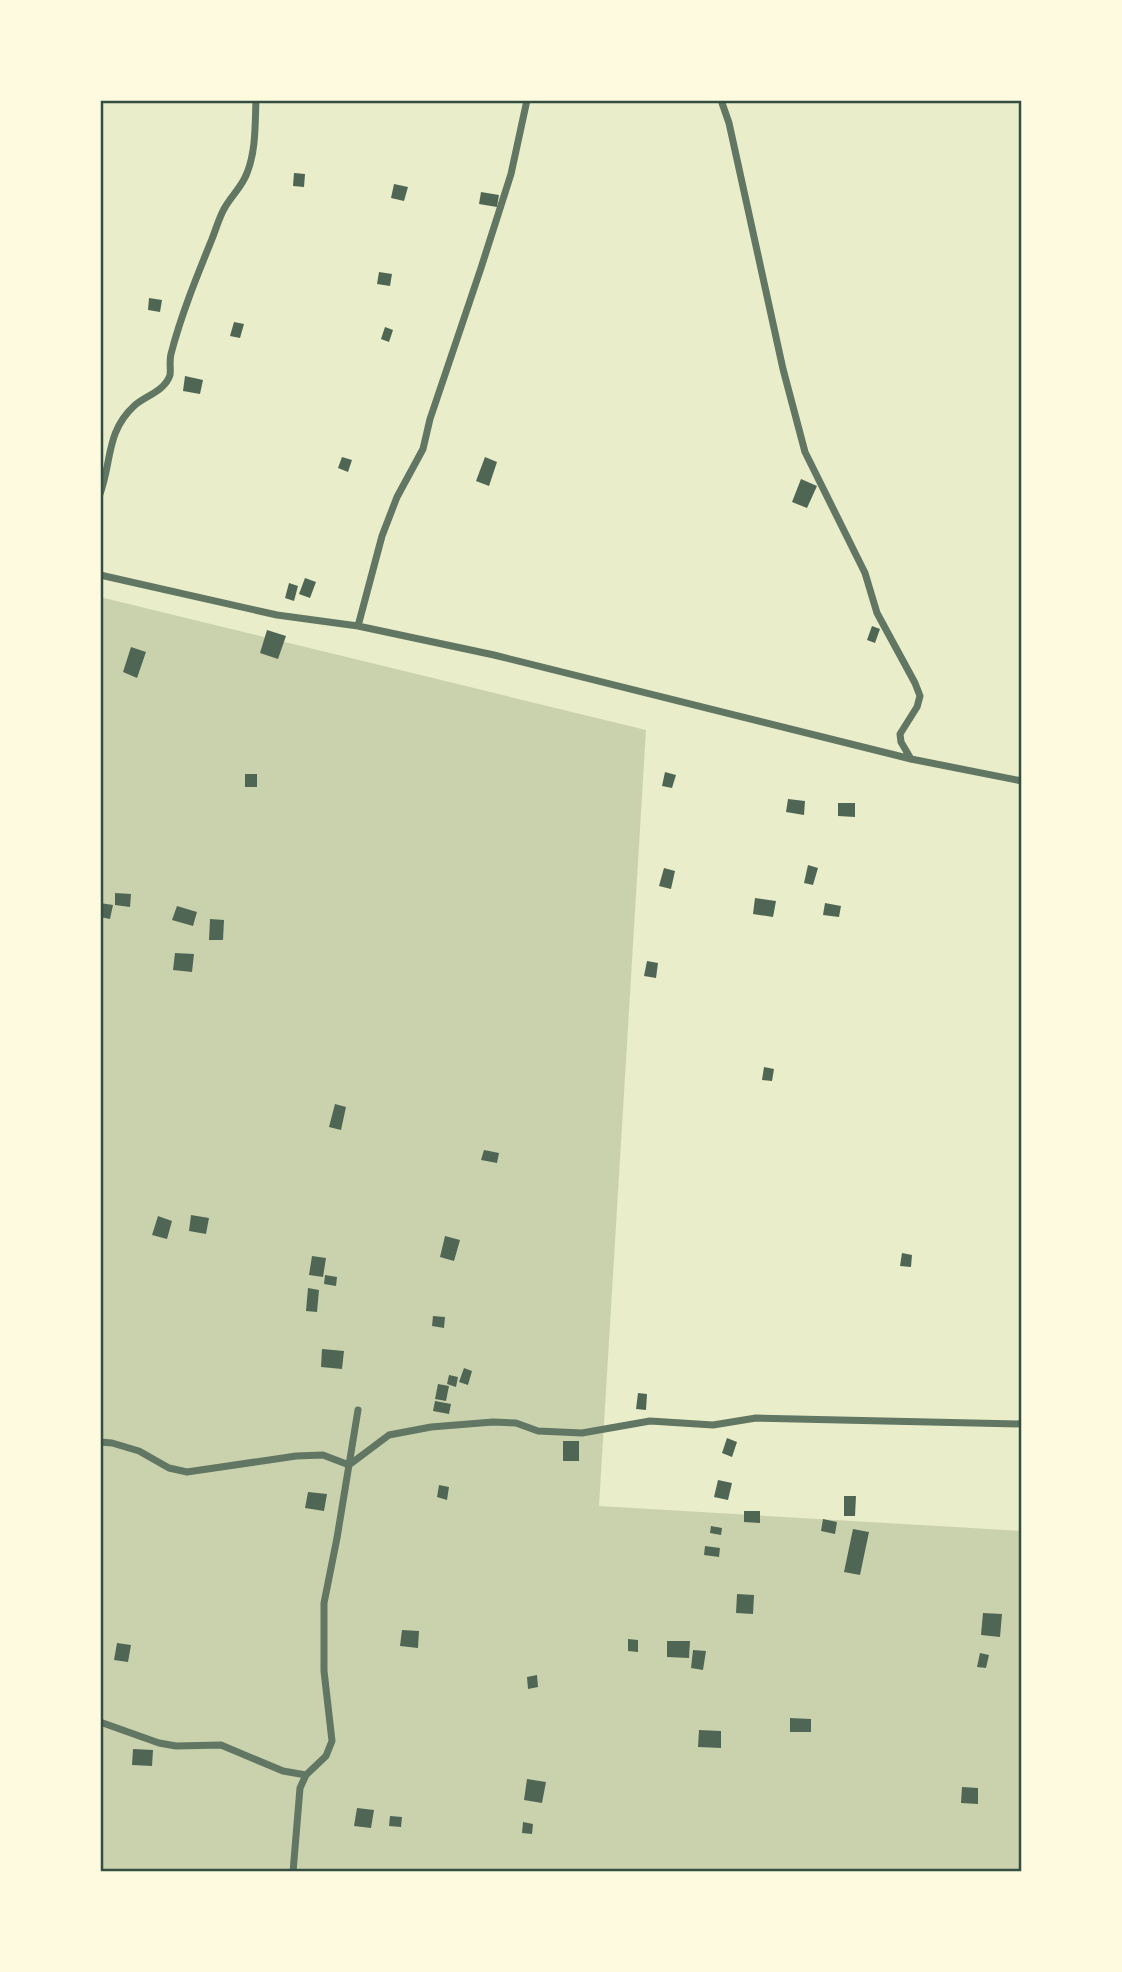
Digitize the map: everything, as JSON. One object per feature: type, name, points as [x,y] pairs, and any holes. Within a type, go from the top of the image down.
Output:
[{"type":"street","points":[[100,494],[114,433],[136,404],[156,392],[170,375],[170,358],[177,335],[212,238],[225,208],[244,182],[249,170],[254,145],[256,100]]},
{"type":"street","points":[[358,626],[382,536],[397,497],[423,449],[430,419],[511,174],[527,100]]},
{"type":"street","points":[[721,100],[729,123],[783,369],[805,452],[865,573],[877,613],[920,696],[901,734],[901,742],[911,759]]},
{"type":"street","points":[[100,575],[277,615],[358,626],[494,655],[911,759],[1022,781]]},
{"type":"street","points":[[293,1872],[300,1788],[306,1775],[326,1756],[332,1741],[324,1671],[324,1603],[358,1410]]},
{"type":"street","points":[[349,1465],[389,1435],[431,1427],[493,1422],[516,1423],[538,1431],[582,1433],[650,1422],[713,1425],[756,1418],[1022,1424]]},
{"type":"street","points":[[100,1442],[139,1451],[169,1468],[187,1472],[296,1456],[323,1455],[349,1465]]},
{"type":"street","points":[[100,1722],[159,1743],[176,1746],[220,1745],[283,1771],[306,1775]]},
{"type":"green space","points":[[100,597],[646,730],[599,1506],[1022,1531],[1022,1872],[100,1872]]},
{"type":"building","points":[[294,173],[305,174],[304,187],[293,186]]},
{"type":"building","points":[[394,184],[408,187],[404,201],[391,198]]},
{"type":"building","points":[[481,192],[499,195],[497,207],[479,204]]},
{"type":"building","points":[[379,272],[392,274],[390,286],[377,284]]},
{"type":"building","points":[[149,298],[162,300],[160,312],[148,310]]},
{"type":"building","points":[[234,322],[244,324],[240,338],[230,336]]},
{"type":"building","points":[[385,327],[393,330],[389,342],[381,339]]},
{"type":"building","points":[[185,376],[203,380],[200,394],[183,391]]},
{"type":"building","points":[[342,457],[352,460],[348,472],[338,468]]},
{"type":"building","points":[[485,457],[497,462],[489,486],[476,481]]},
{"type":"building","points":[[801,479],[817,486],[807,508],[792,502]]},
{"type":"building","points":[[305,578],[316,582],[310,598],[299,594]]},
{"type":"building","points":[[289,583],[298,586],[294,601],[285,598]]},
{"type":"building","points":[[872,626],[880,629],[875,643],[867,640]]},
{"type":"building","points":[[267,630],[286,636],[278,659],[260,653]]},
{"type":"building","points":[[131,647],[146,652],[137,678],[123,672]]},
{"type":"building","points":[[665,772],[676,775],[672,788],[662,786]]},
{"type":"building","points":[[245,774],[257,774],[257,787],[245,787]]},
{"type":"building","points":[[788,799],[805,801],[804,815],[786,812]]},
{"type":"building","points":[[838,803],[855,803],[855,817],[838,816]]},
{"type":"building","points":[[808,865],[818,868],[813,885],[804,883]]},
{"type":"building","points":[[664,868],[675,871],[671,889],[659,886]]},
{"type":"building","points":[[115,893],[131,894],[130,907],[115,905]]},
{"type":"building","points":[[755,898],[776,901],[773,917],[753,914]]},
{"type":"building","points":[[100,903],[113,905],[110,919],[100,917]]},
{"type":"building","points":[[825,903],[841,906],[839,917],[823,915]]},
{"type":"building","points":[[177,906],[197,912],[193,926],[172,920]]},
{"type":"building","points":[[210,919],[224,920],[223,940],[209,940]]},
{"type":"building","points":[[175,953],[194,954],[192,972],[173,970]]},
{"type":"building","points":[[647,961],[658,963],[656,978],[644,976]]},
{"type":"building","points":[[764,1067],[774,1069],[772,1081],[762,1080]]},
{"type":"building","points":[[335,1104],[346,1107],[341,1130],[329,1127]]},
{"type":"building","points":[[484,1150],[499,1153],[497,1163],[481,1160]]},
{"type":"building","points":[[191,1215],[209,1218],[206,1234],[189,1231]]},
{"type":"building","points":[[158,1216],[172,1221],[167,1239],[152,1235]]},
{"type":"building","points":[[445,1236],[460,1240],[454,1261],[440,1257]]},
{"type":"building","points":[[902,1253],[912,1255],[911,1267],[900,1266]]},
{"type":"building","points":[[312,1256],[326,1258],[323,1277],[309,1275]]},
{"type":"building","points":[[325,1275],[337,1277],[336,1286],[324,1284]]},
{"type":"building","points":[[308,1288],[319,1290],[317,1312],[306,1311]]},
{"type":"building","points":[[433,1316],[445,1317],[444,1328],[432,1326]]},
{"type":"building","points":[[322,1349],[344,1351],[342,1369],[321,1367]]},
{"type":"building","points":[[464,1368],[472,1371],[468,1385],[459,1382]]},
{"type":"building","points":[[449,1375],[458,1377],[456,1387],[447,1384]]},
{"type":"building","points":[[438,1384],[449,1386],[446,1401],[435,1399]]},
{"type":"building","points":[[638,1393],[647,1394],[646,1410],[636,1409]]},
{"type":"building","points":[[435,1401],[451,1404],[449,1414],[433,1411]]},
{"type":"building","points":[[727,1438],[737,1442],[732,1457],[722,1453]]},
{"type":"building","points":[[563,1441],[579,1441],[579,1461],[563,1461]]},
{"type":"building","points":[[718,1480],[732,1483],[728,1500],[714,1497]]},
{"type":"building","points":[[439,1485],[449,1487],[447,1500],[437,1497]]},
{"type":"building","points":[[308,1492],[327,1494],[324,1511],[305,1508]]},
{"type":"building","points":[[844,1496],[856,1496],[855,1516],[844,1516]]},
{"type":"building","points":[[744,1511],[760,1511],[760,1523],[744,1522]]},
{"type":"building","points":[[823,1519],[837,1522],[835,1534],[821,1531]]},
{"type":"building","points":[[711,1526],[722,1528],[721,1535],[710,1533]]},
{"type":"building","points":[[853,1529],[869,1532],[860,1575],[844,1572]]},
{"type":"building","points":[[705,1546],[720,1548],[719,1557],[704,1555]]},
{"type":"building","points":[[737,1594],[754,1595],[753,1614],[736,1613]]},
{"type":"building","points":[[983,1613],[1002,1614],[1000,1637],[981,1635]]},
{"type":"building","points":[[402,1630],[419,1631],[418,1648],[400,1646]]},
{"type":"building","points":[[628,1639],[638,1640],[638,1652],[628,1651]]},
{"type":"building","points":[[667,1641],[690,1641],[689,1658],[667,1657]]},
{"type":"building","points":[[117,1643],[131,1645],[128,1662],[114,1660]]},
{"type":"building","points":[[693,1650],[706,1651],[703,1670],[691,1668]]},
{"type":"building","points":[[980,1653],[989,1655],[986,1668],[977,1667]]},
{"type":"building","points":[[537,1675],[538,1687],[528,1689],[527,1677]]},
{"type":"building","points":[[790,1718],[811,1719],[811,1732],[790,1732]]},
{"type":"building","points":[[699,1730],[721,1731],[721,1748],[698,1747]]},
{"type":"building","points":[[133,1749],[153,1750],[152,1766],[132,1765]]},
{"type":"building","points":[[527,1779],[546,1782],[542,1803],[524,1800]]},
{"type":"building","points":[[962,1787],[978,1788],[978,1804],[961,1803]]},
{"type":"building","points":[[357,1808],[374,1810],[371,1828],[354,1826]]},
{"type":"building","points":[[390,1816],[402,1817],[401,1827],[389,1826]]},
{"type":"building","points":[[523,1822],[533,1824],[532,1834],[522,1833]]}]
